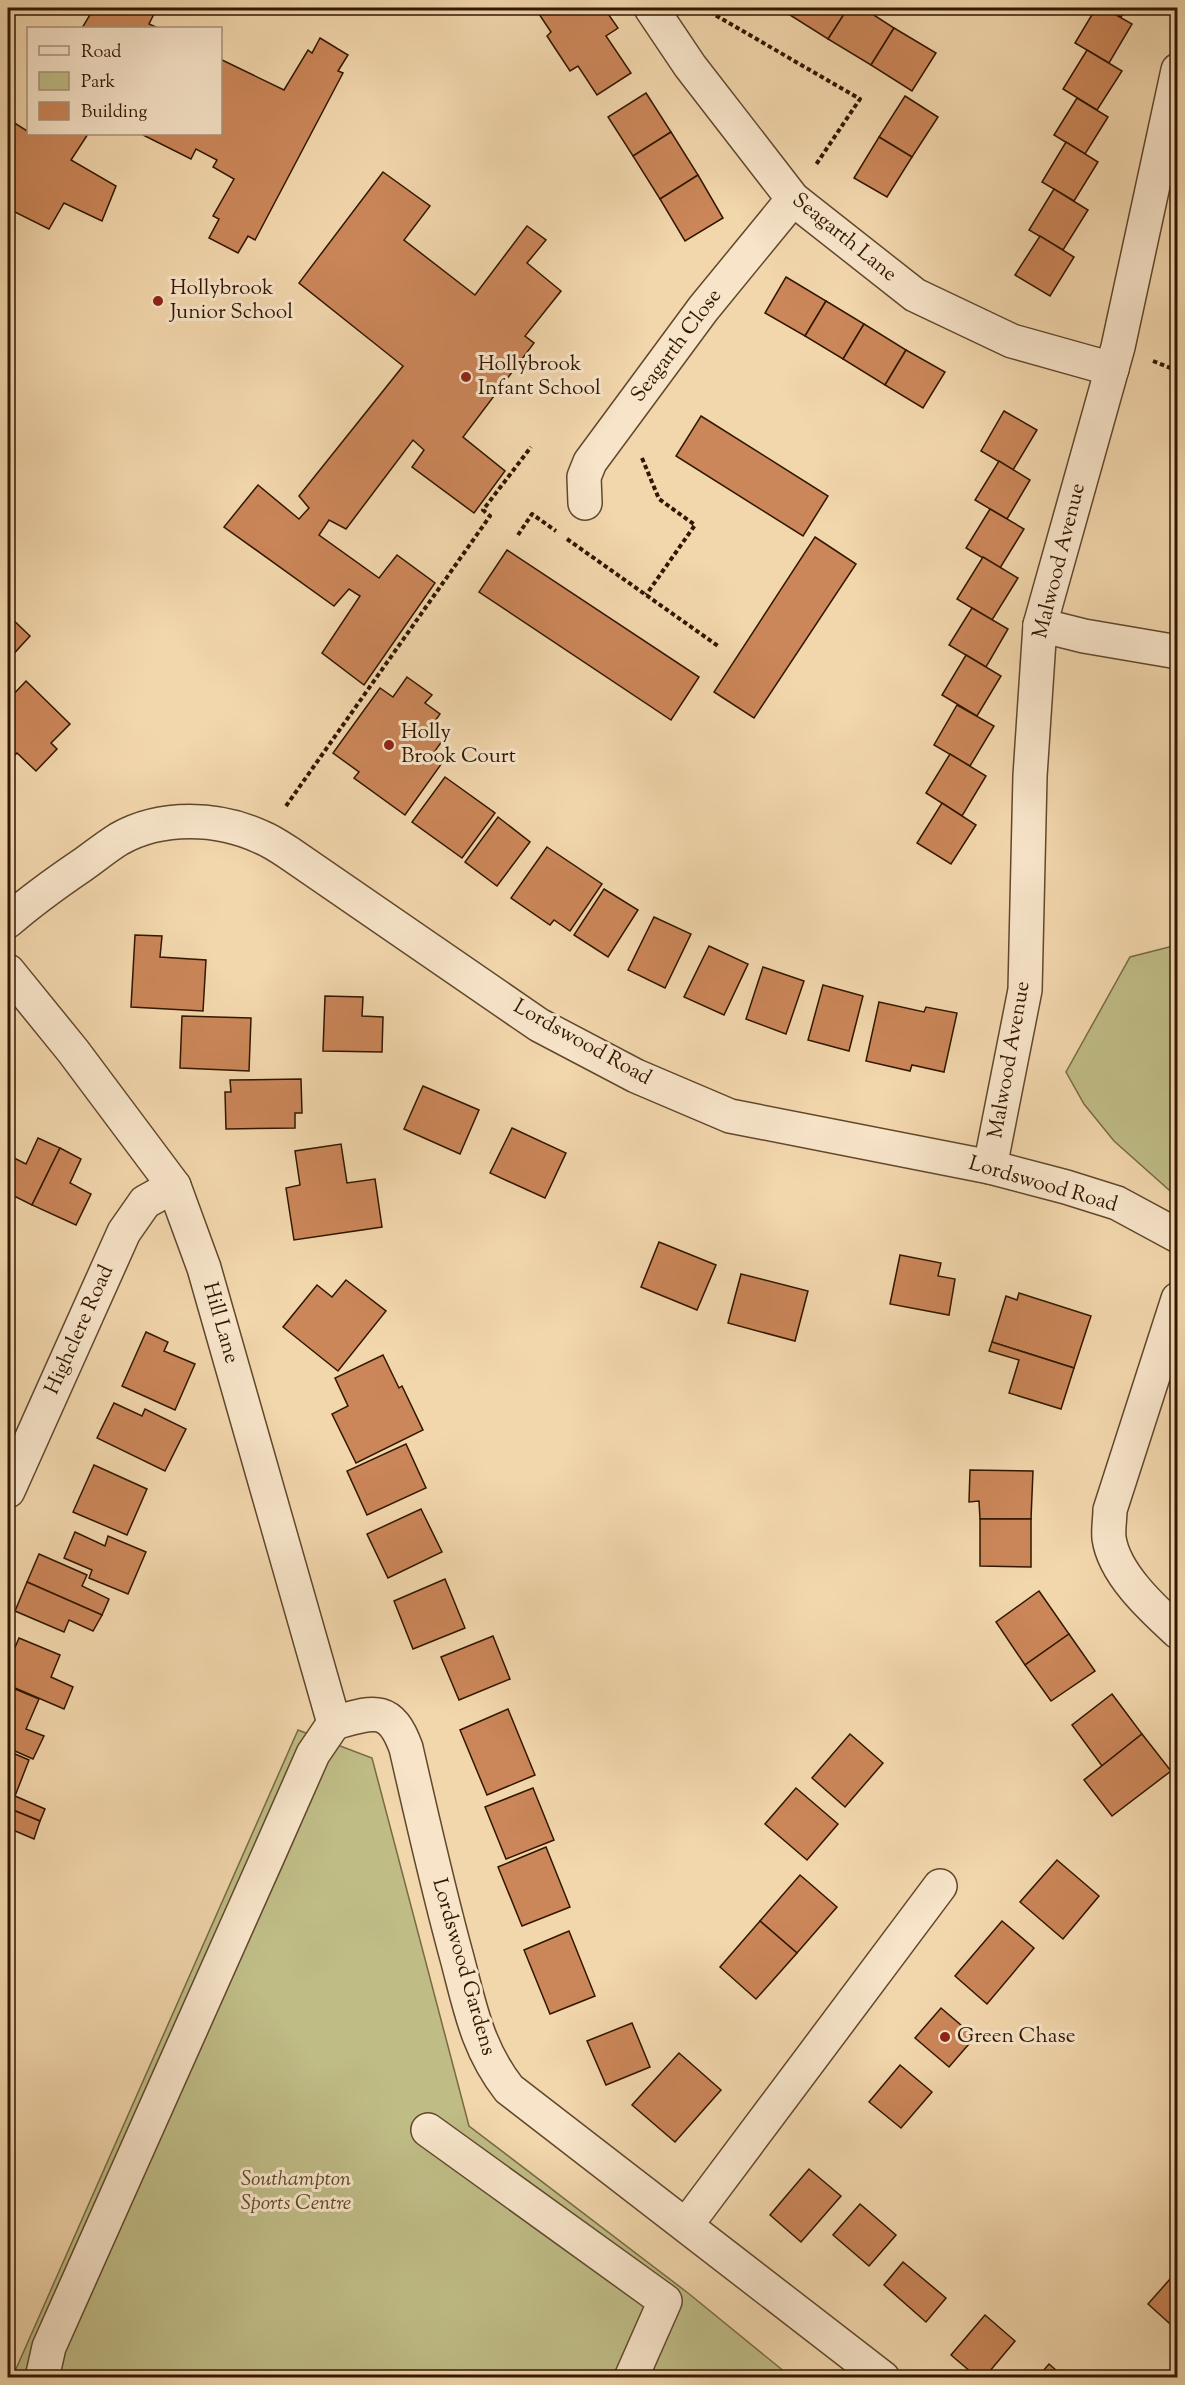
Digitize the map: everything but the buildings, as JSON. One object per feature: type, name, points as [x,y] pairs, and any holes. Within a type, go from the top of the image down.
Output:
[{"type":"street","name":"Seagarth Lane","points":[[651,8],[690,66],[793,199],[915,295],[1012,341],[1112,369]]},
{"type":"street","name":"Malwood Avenue","points":[[990,1167],[1025,990],[1030,776],[1040,625],[1112,369],[1178,70]]},
{"type":"street","name":"Seagarth Close","points":[[585,503],[584,477],[590,462],[703,309],[793,199]]},
{"type":"street","points":[[1040,625],[1084,636],[1178,652]]},
{"type":"street","name":"Lordswood Road","points":[[8,921],[42,893],[120,839],[146,827],[179,821],[206,823],[261,836],[401,928],[539,1024],[636,1076],[730,1116],[990,1167],[1117,1203],[1178,1236]]},
{"type":"street","name":"Hill Lane","points":[[8,971],[73,1051],[174,1186],[204,1268],[334,1723]]},
{"type":"street","name":"Highclere Road","points":[[8,1491],[124,1232],[145,1202],[174,1186]]},
{"type":"street","points":[[1178,1299],[1110,1510],[1109,1539],[1129,1582],[1178,1632]]},
{"type":"street","name":"Lordswood Gardens","points":[[334,1723],[374,1713],[388,1718],[399,1729],[406,1748],[450,1934],[477,2031],[486,2056],[509,2089],[687,2224],[883,2378]]},
{"type":"street","points":[[42,2378],[49,2347],[161,2093],[189,2035],[313,1754],[334,1723]]},
{"type":"street","points":[[687,2224],[940,1886]]},
{"type":"street","points":[[428,2130],[665,2301],[631,2378]]},
{"type":"path","points":[[703,8],[860,99],[793,199]]},
{"type":"path","points":[[261,836],[292,798],[490,516],[483,510],[531,447]]},
{"type":"path","points":[[640,451],[659,499],[695,525],[646,595]]},
{"type":"path","points":[[518,535],[532,514],[718,646]]},
{"type":"green space","points":[[1178,945],[1177,1197],[1114,1141],[1084,1104],[1066,1072],[1130,957]]},
{"type":"green space","name":"Southampton Sports Centre","points":[[298,1730],[372,1758],[469,2126],[688,2293],[791,2377],[12,2378]]},
{"type":"place","name":"Hollybrook Junior School","points":[[158,301]]},
{"type":"place","name":"Hollybrook Infant School","points":[[466,377]]},
{"type":"place","name":"Holly Brook Court","points":[[389,745]]},
{"type":"place","name":"Green Chase","points":[[945,2037]]}]
